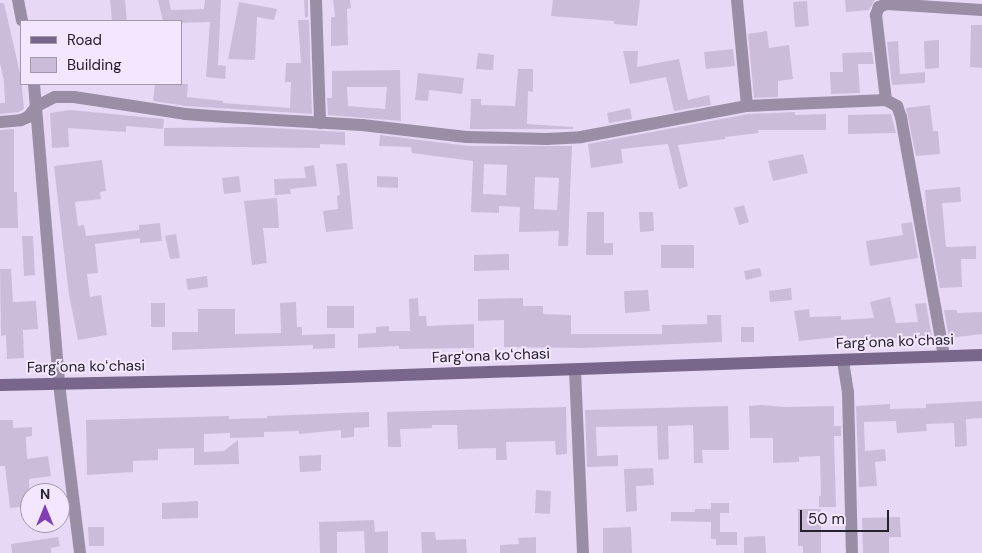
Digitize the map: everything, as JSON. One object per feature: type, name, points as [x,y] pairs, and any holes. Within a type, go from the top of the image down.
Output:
[{"type":"street","points":[[18,0],[22,20]]},
{"type":"street","points":[[316,0],[320,123]]},
{"type":"street","points":[[737,0],[747,106]]},
{"type":"street","points":[[886,100],[876,15],[879,8],[886,2],[982,10]]},
{"type":"street","points":[[34,85],[38,106],[39,162],[59,384],[80,553]]},
{"type":"street","points":[[0,122],[21,120],[28,117],[38,106],[55,97],[74,97],[185,114],[320,123],[466,137],[546,139],[582,137],[747,106],[886,100],[897,106],[901,117],[944,356]]},
{"type":"street","name":"Fargʻona koʻchasi","points":[[0,385],[288,380],[982,355]]},
{"type":"street","points":[[843,361],[848,392],[852,553]]},
{"type":"street","points":[[575,370],[583,553]]},
{"type":"building","points":[[110,0],[125,0],[127,20],[112,20]]},
{"type":"building","points":[[158,0],[169,0],[171,10],[204,9],[205,0],[221,0],[218,65],[226,66],[225,79],[206,77],[210,22],[182,23],[182,20],[163,20]]},
{"type":"building","points":[[304,0],[308,0],[308,17],[305,18]]},
{"type":"building","points":[[333,0],[350,0],[351,8],[347,9],[348,45],[331,46],[331,17],[335,17]]},
{"type":"building","points":[[553,0],[640,0],[637,26],[614,24],[614,21],[551,16]]},
{"type":"building","points":[[845,0],[875,0],[869,10],[846,12]]},
{"type":"building","points":[[807,1],[809,26],[795,27],[793,2]]},
{"type":"building","points":[[239,2],[277,9],[274,20],[257,17],[255,60],[228,59]]},
{"type":"building","points":[[0,3],[4,3],[20,74],[20,85],[22,85],[24,109],[19,112],[0,114],[0,103],[5,103],[4,81],[0,63]]},
{"type":"building","points":[[298,20],[309,20],[312,114],[186,106],[153,101],[155,85],[188,84],[187,97],[223,101],[223,103],[290,108],[291,82],[285,82],[286,63],[301,63]]},
{"type":"building","points":[[971,25],[982,25],[982,68],[970,67]]},
{"type":"building","points":[[767,31],[769,48],[789,45],[793,79],[778,81],[778,97],[754,98],[748,34]]},
{"type":"building","points":[[939,40],[939,68],[925,69],[924,41]]},
{"type":"building","points":[[898,41],[900,74],[925,72],[925,83],[892,85],[887,42]]},
{"type":"building","points":[[733,49],[735,66],[706,69],[704,52]]},
{"type":"building","points":[[623,51],[638,51],[637,67],[679,59],[688,100],[709,95],[711,105],[674,111],[666,77],[630,84]]},
{"type":"building","points":[[872,52],[874,64],[858,64],[860,93],[831,94],[830,72],[843,72],[842,53]]},
{"type":"building","points":[[478,53],[494,55],[493,70],[476,69]]},
{"type":"building","points":[[518,69],[533,69],[533,92],[528,91],[527,124],[573,127],[573,129],[470,129],[471,99],[481,99],[481,105],[515,106]]},
{"type":"building","points":[[400,70],[401,121],[328,115],[327,98],[332,98],[332,71]],"holes":[[[347,87],[387,87],[385,109],[348,106]]]},
{"type":"building","points":[[418,73],[464,78],[462,94],[429,90],[428,101],[415,100]]},
{"type":"building","points":[[930,105],[933,131],[938,131],[940,154],[916,156],[906,108]]},
{"type":"building","points":[[630,108],[632,119],[609,123],[607,113]]},
{"type":"building","points":[[70,110],[164,119],[163,129],[126,126],[126,132],[68,128],[69,147],[52,148],[50,113]]},
{"type":"building","points":[[795,112],[795,115],[826,114],[826,130],[758,130],[759,133],[678,145],[688,186],[679,189],[668,144],[621,149],[623,163],[591,168],[588,144],[748,114]]},
{"type":"building","points":[[891,114],[896,133],[848,134],[848,115]]},
{"type":"building","points":[[254,127],[345,132],[345,145],[320,144],[320,148],[164,146],[164,128]]},
{"type":"building","points":[[14,129],[14,192],[17,192],[18,228],[0,228],[0,130]]},
{"type":"building","points":[[380,135],[469,146],[572,146],[568,246],[558,246],[559,231],[519,232],[520,207],[499,206],[499,213],[471,212],[473,161],[412,153],[411,147],[379,146]],"holes":[[[484,164],[507,165],[506,195],[483,194]],[[535,177],[559,178],[557,210],[534,209]]]},
{"type":"building","points":[[803,154],[808,173],[773,181],[768,161]]},
{"type":"building","points":[[102,160],[106,191],[100,192],[101,199],[75,202],[78,226],[84,225],[86,236],[139,230],[139,225],[160,223],[162,241],[140,243],[140,238],[95,244],[98,273],[87,274],[90,297],[101,295],[107,335],[78,340],[69,295],[54,166]]},
{"type":"building","points":[[347,163],[353,229],[326,232],[323,211],[338,209],[337,196],[340,195],[336,164]]},
{"type":"building","points":[[314,165],[317,186],[290,189],[291,194],[275,195],[274,179],[306,178],[304,167]]},
{"type":"building","points":[[239,176],[241,192],[224,194],[222,178]]},
{"type":"building","points":[[377,176],[398,177],[398,188],[377,187]]},
{"type":"building","points":[[960,187],[961,202],[942,203],[946,247],[976,246],[976,259],[961,259],[962,287],[940,288],[927,218],[925,190]]},
{"type":"building","points":[[277,198],[279,228],[263,228],[267,263],[252,265],[244,201]]},
{"type":"building","points":[[744,205],[749,222],[739,225],[734,208]]},
{"type":"building","points":[[587,212],[604,212],[604,243],[613,243],[613,255],[586,255]]},
{"type":"building","points":[[639,212],[653,212],[654,231],[640,232]]},
{"type":"building","points":[[912,222],[918,258],[870,266],[866,241],[903,235],[901,224]]},
{"type":"building","points":[[176,234],[180,258],[170,259],[165,236]]},
{"type":"building","points":[[22,236],[33,236],[35,275],[24,276]]},
{"type":"building","points":[[661,245],[694,245],[694,268],[661,268]]},
{"type":"building","points":[[509,254],[509,270],[474,271],[474,255]]},
{"type":"building","points":[[760,268],[762,276],[746,280],[744,271]]},
{"type":"building","points":[[0,269],[11,269],[13,302],[36,301],[38,329],[23,330],[24,358],[7,359],[6,335],[1,336]]},
{"type":"building","points":[[207,276],[208,287],[188,290],[186,279]]},
{"type":"building","points":[[791,288],[792,300],[770,302],[769,291]]},
{"type":"building","points":[[648,290],[650,311],[625,313],[624,291]]},
{"type":"building","points":[[890,297],[896,323],[918,322],[915,304],[926,303],[932,337],[847,339],[847,336],[799,341],[794,311],[809,309],[810,317],[841,316],[841,320],[874,318],[870,302]]},
{"type":"building","points":[[418,298],[419,316],[426,316],[427,326],[474,324],[474,348],[399,349],[399,346],[358,348],[358,334],[376,333],[376,327],[389,326],[389,331],[410,331],[409,299]]},
{"type":"building","points":[[523,298],[523,306],[543,306],[543,314],[571,315],[571,334],[662,334],[662,325],[707,324],[707,315],[721,315],[722,342],[583,348],[504,347],[504,320],[478,321],[478,299]]},
{"type":"building","points":[[296,302],[297,327],[302,327],[302,335],[335,334],[335,348],[313,349],[313,345],[172,350],[172,332],[198,332],[198,309],[235,309],[235,334],[281,333],[280,303]]},
{"type":"building","points":[[151,303],[165,303],[165,327],[151,327]]},
{"type":"building","points":[[327,306],[354,306],[354,328],[327,328]]},
{"type":"building","points":[[944,310],[957,310],[957,313],[982,312],[982,334],[949,338]]},
{"type":"building","points":[[741,327],[754,327],[754,342],[741,342]]},
{"type":"building","points":[[982,401],[982,418],[966,419],[967,446],[955,447],[954,423],[926,424],[927,431],[897,433],[896,421],[864,422],[865,451],[885,449],[886,461],[875,462],[877,486],[859,487],[856,406],[890,404],[890,409],[926,408],[926,404]]},
{"type":"building","points":[[728,406],[729,450],[702,450],[703,463],[694,463],[693,425],[668,426],[669,459],[658,460],[657,426],[596,427],[597,456],[618,455],[618,466],[587,467],[585,410]]},
{"type":"building","points":[[749,406],[784,407],[834,406],[834,426],[841,426],[841,436],[834,436],[836,507],[819,507],[819,496],[821,496],[820,456],[799,457],[799,462],[773,463],[773,438],[750,438]]},
{"type":"building","points":[[566,407],[567,454],[556,455],[555,441],[506,442],[507,460],[496,460],[496,448],[458,449],[457,425],[432,425],[432,428],[400,429],[401,447],[388,447],[387,412]]},
{"type":"building","points":[[369,412],[369,427],[354,428],[354,437],[341,438],[341,430],[299,434],[299,431],[264,432],[264,437],[230,438],[230,433],[204,434],[204,452],[224,451],[238,440],[239,464],[194,465],[194,448],[158,449],[158,460],[133,461],[133,472],[87,475],[86,420],[229,416],[229,419],[267,418],[267,416]]},
{"type":"building","points":[[0,420],[13,420],[13,428],[32,427],[32,436],[26,437],[27,459],[48,456],[51,476],[29,479],[29,483],[20,483],[20,507],[10,508],[5,466],[0,466]]},
{"type":"building","points":[[321,455],[321,471],[300,472],[299,456]]},
{"type":"building","points":[[653,468],[654,485],[636,486],[637,511],[626,512],[624,469]]},
{"type":"building","points":[[536,490],[551,491],[550,514],[535,513]]},
{"type":"building","points":[[198,501],[198,518],[162,519],[162,503]]},
{"type":"building","points":[[711,503],[729,503],[729,513],[720,513],[720,532],[737,532],[737,545],[716,545],[716,539],[711,539],[711,522],[671,521],[671,512],[695,512],[695,509],[711,509]]},
{"type":"building","points":[[798,509],[821,509],[821,553],[803,553],[803,546],[798,546]]},
{"type":"building","points":[[900,517],[901,537],[889,537],[889,553],[863,553],[862,518]]},
{"type":"building","points":[[374,520],[375,532],[388,531],[388,553],[365,553],[364,531],[337,532],[337,553],[320,553],[319,522]]},
{"type":"building","points":[[88,527],[104,527],[104,546],[89,546]]},
{"type":"building","points":[[631,527],[632,553],[603,553],[603,528]]},
{"type":"building","points":[[421,532],[435,532],[436,540],[466,539],[467,553],[422,553]]},
{"type":"building","points":[[765,536],[766,553],[744,553],[744,537]]},
{"type":"building","points":[[58,537],[60,546],[51,548],[51,553],[12,553],[11,544]]},
{"type":"building","points":[[536,537],[536,553],[500,553],[500,545],[519,544],[518,538]]}]
